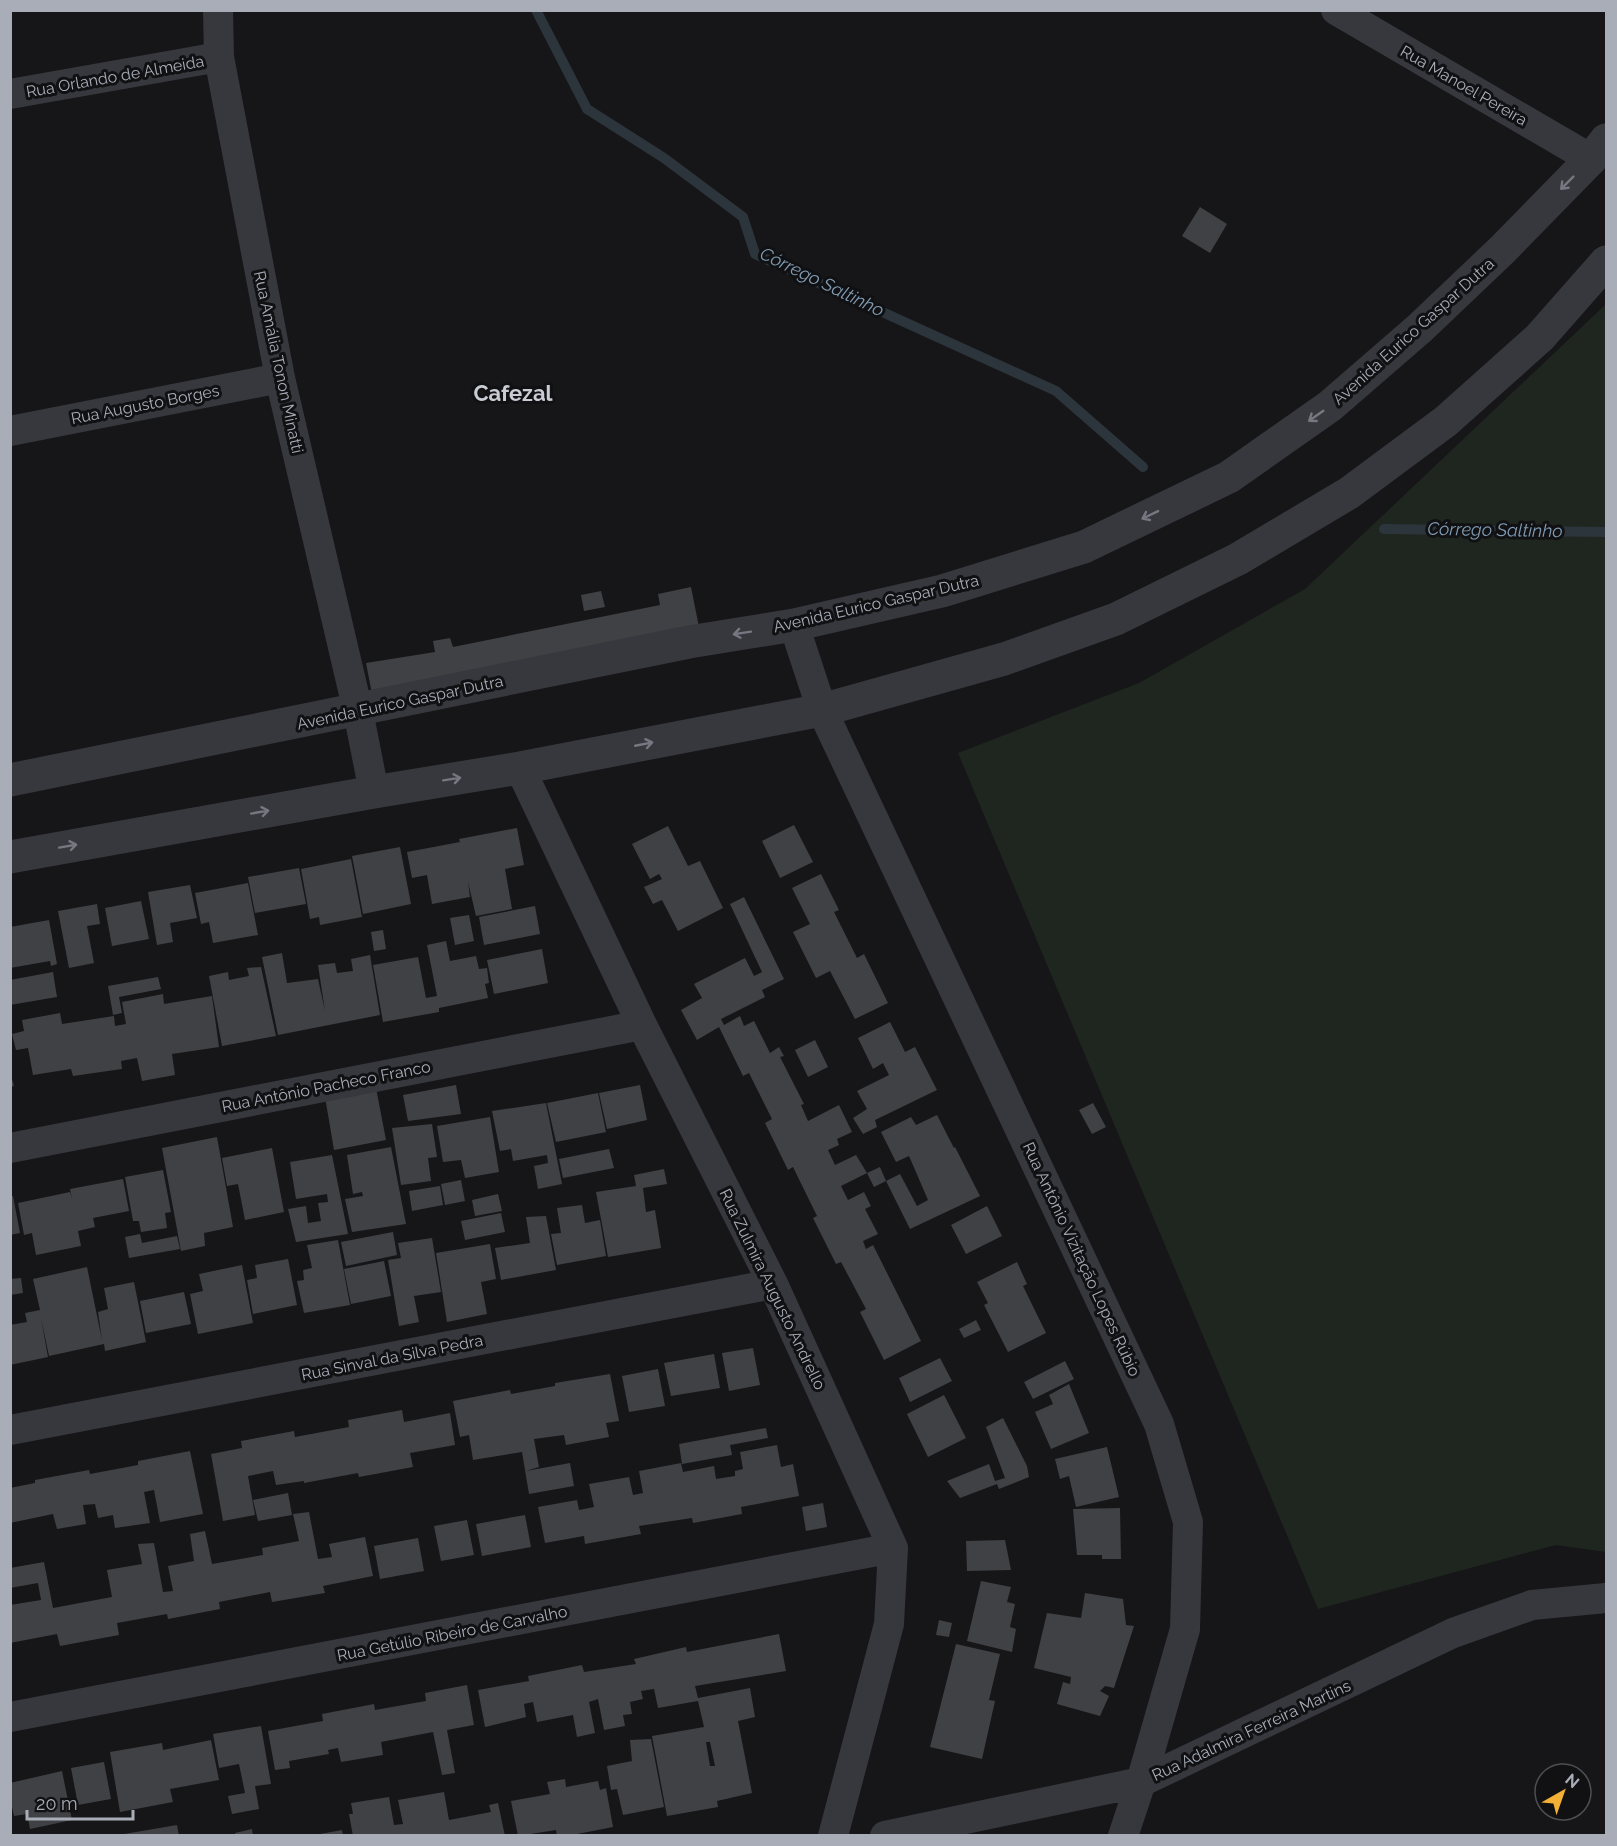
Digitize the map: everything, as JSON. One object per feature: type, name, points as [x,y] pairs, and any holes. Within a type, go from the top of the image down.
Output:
[{"type":"street","name":"Rua Amália Tonon Minatti","points":[[218,10],[219,57],[280,378],[358,711],[374,792]]},
{"type":"street","name":"Rua Manoel Pereira","points":[[1336,10],[1599,150]]},
{"type":"street","name":"Rua Orlando de Almeida","points":[[10,94],[219,57]]},
{"type":"street","name":"Avenida Eurico Gaspar Dutra","points":[[10,780],[677,645],[794,625],[942,591],[1084,547],[1229,477],[1330,406],[1420,328],[1599,150]]},
{"type":"street","points":[[10,856],[520,768],[822,710],[1004,660],[1116,619],[1238,559],[1349,493],[1446,421],[1540,337],[1606,262]]},
{"type":"street","name":"Rua Augusto Borges","points":[[10,430],[280,378]]},
{"type":"street","name":"Rua Antônio Vizitação Lopes Rúbio","points":[[794,625],[822,710],[1159,1424],[1188,1522],[1185,1629],[1142,1782],[1123,1836]]},
{"type":"street","name":"Rua Zulmira Augusto Andrello","points":[[520,768],[642,1025],[773,1284],[893,1548],[889,1624],[833,1836]]},
{"type":"street","name":"Rua Antônio Pacheco Franco","points":[[10,1148],[642,1025]]},
{"type":"street","name":"Rua Sinval da Silva Pedra","points":[[10,1430],[773,1284]]},
{"type":"street","name":"Rua Getúlio Ribeiro de Carvalho","points":[[10,1717],[893,1548]]},
{"type":"street","name":"Rua Adalmira Ferreira Martins","points":[[885,1836],[1142,1782],[1453,1633],[1532,1605],[1606,1598]]},
{"type":"shaded area","points":[[1606,304],[1606,1552],[1556,1545],[1318,1609],[958,753],[1139,683],[1305,589]]},
{"type":"building","points":[[1200,207],[1227,224],[1210,253],[1182,236]]},
{"type":"building","points":[[691,587],[699,627],[372,694],[366,663],[435,652],[433,641],[450,638],[453,647],[660,605],[658,594]]},
{"type":"building","points":[[601,591],[605,607],[584,611],[581,595]]},
{"type":"building","points":[[794,825],[813,862],[780,878],[762,841]]},
{"type":"building","points":[[668,826],[688,866],[700,861],[723,908],[678,931],[662,900],[653,904],[644,887],[662,879],[659,874],[650,879],[632,844]]},
{"type":"building","points":[[517,828],[524,865],[505,869],[512,909],[476,916],[468,882],[470,897],[432,904],[427,875],[412,878],[407,852]]},
{"type":"building","points":[[400,847],[411,904],[363,914],[352,856]]},
{"type":"building","points":[[351,859],[362,917],[320,925],[319,917],[310,919],[301,869]]},
{"type":"building","points":[[299,868],[306,904],[255,913],[248,877]]},
{"type":"building","points":[[821,874],[839,910],[834,912],[857,958],[864,954],[888,1003],[855,1019],[830,971],[816,978],[793,932],[810,924],[792,888]]},
{"type":"building","points":[[248,883],[258,935],[213,943],[209,922],[201,924],[195,893]]},
{"type":"building","points":[[190,885],[197,918],[170,923],[173,942],[157,945],[148,892]]},
{"type":"building","points":[[744,897],[784,979],[762,990],[765,997],[721,1019],[724,1025],[740,1016],[744,1026],[754,1021],[770,1053],[779,1047],[784,1056],[780,1057],[804,1104],[801,1105],[808,1121],[839,1105],[852,1132],[837,1139],[839,1145],[828,1150],[835,1165],[856,1155],[867,1173],[841,1186],[848,1200],[864,1192],[871,1206],[865,1209],[878,1234],[863,1241],[866,1249],[873,1245],[921,1341],[884,1360],[860,1312],[866,1309],[841,1262],[836,1264],[813,1218],[817,1216],[793,1167],[788,1170],[765,1123],[772,1119],[749,1073],[743,1076],[719,1027],[697,1040],[681,1010],[702,998],[694,984],[745,958],[754,976],[762,972],[730,904]]},
{"type":"building","points":[[141,901],[149,939],[112,946],[105,908]]},
{"type":"building","points":[[97,904],[100,924],[87,926],[94,963],[69,968],[58,911]]},
{"type":"building","points":[[535,906],[540,934],[484,945],[479,917]]},
{"type":"building","points":[[469,915],[474,941],[455,945],[450,918]]},
{"type":"building","points":[[49,920],[57,964],[51,966],[50,961],[10,968],[10,927]]},
{"type":"building","points":[[383,930],[386,949],[374,951],[371,932]]},
{"type":"building","points":[[446,941],[450,961],[476,956],[479,969],[487,968],[489,983],[485,984],[488,998],[439,1008],[439,1012],[383,1022],[373,965],[418,957],[426,998],[437,996],[427,945]]},
{"type":"building","points":[[542,949],[548,983],[494,994],[487,960]]},
{"type":"building","points":[[282,953],[287,983],[318,979],[325,1011],[318,965],[335,963],[337,973],[353,971],[351,959],[370,955],[380,1015],[278,1035],[262,957]]},
{"type":"building","points":[[261,967],[276,1036],[222,1046],[209,976],[228,972],[229,980],[249,976],[247,968]]},
{"type":"building","points":[[53,972],[57,997],[10,1005],[10,980]]},
{"type":"building","points":[[158,977],[161,989],[119,997],[122,1013],[113,1015],[108,986]]},
{"type":"building","points":[[163,994],[164,1004],[212,996],[219,1047],[172,1054],[175,1075],[142,1081],[137,1058],[121,1061],[122,1069],[73,1076],[71,1069],[33,1075],[28,1048],[16,1050],[12,1034],[24,1031],[22,1020],[60,1013],[62,1024],[114,1016],[115,1026],[126,1024],[122,1002]]},
{"type":"building","points":[[890,1022],[905,1052],[915,1047],[937,1090],[875,1120],[877,1127],[863,1134],[853,1118],[867,1109],[857,1091],[889,1075],[883,1063],[873,1069],[858,1038]]},
{"type":"building","points":[[815,1040],[828,1067],[808,1077],[795,1050]]},
{"type":"building","points":[[10,1072],[14,1086],[10,1087]]},
{"type":"building","points":[[456,1085],[461,1114],[408,1121],[403,1095]]},
{"type":"building","points":[[640,1085],[647,1120],[607,1129],[599,1093]]},
{"type":"building","points":[[376,1088],[386,1140],[334,1150],[325,1097]]},
{"type":"building","points":[[598,1093],[606,1132],[556,1142],[547,1103]]},
{"type":"building","points":[[546,1103],[562,1184],[538,1189],[534,1166],[548,1163],[547,1155],[513,1161],[511,1149],[500,1151],[492,1111]]},
{"type":"building","points":[[1093,1103],[1106,1127],[1092,1134],[1079,1110]]},
{"type":"building","points":[[937,1115],[980,1196],[910,1229],[886,1181],[900,1174],[917,1206],[928,1200],[909,1156],[896,1162],[881,1132],[911,1117],[916,1125]]},
{"type":"building","points":[[490,1117],[499,1172],[465,1178],[461,1160],[443,1162],[437,1126]]},
{"type":"building","points":[[432,1124],[437,1157],[428,1158],[431,1181],[401,1185],[392,1128]]},
{"type":"building","points":[[217,1137],[233,1227],[204,1233],[205,1246],[181,1251],[162,1148]]},
{"type":"building","points":[[391,1147],[406,1224],[352,1232],[345,1199],[363,1196],[362,1192],[353,1194],[347,1155]]},
{"type":"building","points":[[272,1148],[284,1212],[245,1220],[238,1184],[227,1186],[222,1158]]},
{"type":"building","points":[[609,1149],[614,1168],[563,1178],[559,1159]]},
{"type":"building","points":[[332,1155],[348,1234],[296,1242],[288,1209],[306,1206],[308,1223],[321,1221],[318,1203],[328,1202],[327,1194],[296,1199],[290,1162]]},
{"type":"building","points":[[880,1167],[886,1181],[874,1187],[867,1173]]},
{"type":"building","points":[[664,1169],[667,1184],[643,1188],[646,1212],[655,1210],[661,1248],[608,1257],[596,1192],[636,1186],[634,1175]]},
{"type":"building","points":[[163,1170],[171,1212],[165,1213],[167,1228],[141,1232],[139,1221],[133,1221],[125,1177]]},
{"type":"building","points":[[123,1179],[129,1211],[93,1218],[95,1227],[78,1231],[81,1246],[36,1255],[32,1233],[24,1235],[18,1203],[70,1192],[72,1199],[70,1189]]},
{"type":"building","points":[[461,1180],[465,1201],[445,1205],[441,1184]]},
{"type":"building","points":[[440,1186],[443,1205],[412,1211],[409,1191]]},
{"type":"building","points":[[498,1194],[502,1211],[475,1216],[472,1200]]},
{"type":"building","points":[[10,1196],[13,1196],[20,1233],[10,1235]]},
{"type":"building","points":[[582,1205],[585,1223],[600,1220],[606,1256],[557,1265],[551,1234],[561,1233],[557,1208]]},
{"type":"building","points":[[987,1206],[1002,1236],[966,1254],[951,1225]]},
{"type":"building","points":[[501,1213],[505,1232],[465,1240],[461,1221]]},
{"type":"building","points":[[546,1216],[556,1270],[501,1280],[495,1248],[530,1243],[526,1217]]},
{"type":"building","points":[[393,1232],[397,1255],[346,1266],[341,1242]]},
{"type":"building","points":[[140,1234],[142,1243],[177,1236],[180,1249],[129,1258],[125,1237]]},
{"type":"building","points":[[432,1238],[441,1292],[414,1296],[419,1322],[399,1326],[388,1260],[401,1258],[398,1243]]},
{"type":"building","points":[[338,1240],[350,1305],[304,1313],[297,1281],[304,1280],[303,1270],[312,1268],[307,1245]]},
{"type":"building","points":[[490,1244],[496,1279],[481,1282],[487,1314],[447,1322],[436,1253]]},
{"type":"building","points":[[288,1259],[297,1305],[253,1314],[247,1280],[257,1278],[255,1265]]},
{"type":"building","points":[[384,1261],[391,1296],[351,1304],[344,1269]]},
{"type":"building","points":[[1017,1262],[1027,1284],[1023,1286],[1046,1333],[1008,1352],[984,1305],[988,1303],[977,1282]]},
{"type":"building","points":[[242,1265],[253,1323],[198,1334],[190,1294],[203,1291],[199,1274]]},
{"type":"building","points":[[87,1267],[102,1340],[98,1312],[108,1309],[104,1288],[134,1282],[146,1342],[105,1351],[104,1344],[49,1356],[41,1318],[48,1357],[10,1365],[10,1325],[27,1322],[25,1313],[40,1310],[33,1279]]},
{"type":"building","points":[[21,1278],[23,1293],[10,1295],[10,1279]]},
{"type":"building","points":[[184,1292],[191,1324],[146,1333],[140,1301]]},
{"type":"building","points":[[976,1320],[981,1330],[964,1338],[959,1329]]},
{"type":"building","points":[[753,1348],[760,1385],[729,1391],[722,1353]]},
{"type":"building","points":[[714,1354],[720,1388],[671,1396],[664,1363]]},
{"type":"building","points":[[940,1358],[952,1381],[910,1402],[899,1378]]},
{"type":"building","points":[[1065,1361],[1074,1379],[1033,1399],[1024,1382]]},
{"type":"building","points":[[658,1369],[665,1406],[629,1412],[622,1376]]},
{"type":"building","points":[[610,1374],[619,1421],[606,1423],[609,1437],[566,1445],[564,1435],[534,1439],[539,1467],[526,1471],[570,1463],[574,1486],[529,1494],[522,1452],[473,1460],[469,1435],[460,1437],[453,1401],[510,1390],[511,1394],[555,1386],[555,1383]]},
{"type":"building","points":[[1069,1384],[1089,1433],[1051,1449],[1035,1412],[1053,1404],[1049,1395]]},
{"type":"building","points":[[944,1395],[966,1438],[928,1457],[907,1414]]},
{"type":"building","points":[[402,1410],[404,1422],[450,1413],[455,1445],[410,1453],[413,1467],[359,1477],[358,1473],[304,1483],[304,1481],[276,1485],[273,1471],[248,1476],[255,1515],[223,1521],[211,1454],[242,1448],[241,1441],[294,1431],[295,1437],[349,1427],[348,1420]]},
{"type":"building","points":[[1003,1418],[1027,1466],[1029,1477],[999,1489],[997,1484],[960,1498],[947,1481],[989,1464],[995,1481],[1005,1478],[986,1427]]},
{"type":"building","points":[[766,1428],[768,1438],[730,1445],[732,1455],[682,1464],[679,1444]]},
{"type":"building","points":[[777,1445],[781,1467],[793,1464],[799,1496],[741,1507],[742,1514],[693,1523],[692,1518],[639,1526],[641,1534],[585,1544],[584,1536],[545,1543],[538,1507],[577,1500],[579,1510],[594,1507],[589,1484],[629,1477],[633,1495],[643,1493],[639,1471],[681,1463],[683,1472],[714,1466],[716,1479],[735,1476],[735,1471],[743,1469],[740,1452]]},
{"type":"building","points":[[1107,1447],[1119,1497],[1076,1507],[1069,1476],[1060,1479],[1055,1459]]},
{"type":"building","points":[[190,1451],[203,1514],[160,1522],[154,1490],[144,1492],[150,1523],[115,1528],[113,1515],[98,1518],[95,1504],[83,1505],[86,1524],[57,1529],[53,1514],[10,1523],[10,1488],[35,1483],[35,1480],[89,1470],[90,1474],[138,1465],[138,1461]]},
{"type":"building","points":[[288,1493],[292,1515],[258,1521],[253,1500]]},
{"type":"building","points":[[823,1503],[827,1527],[806,1531],[802,1507]]},
{"type":"building","points":[[1120,1508],[1121,1559],[1102,1559],[1102,1555],[1077,1555],[1073,1509]]},
{"type":"building","points":[[309,1512],[318,1559],[332,1557],[329,1544],[365,1537],[373,1576],[323,1586],[325,1593],[272,1602],[270,1592],[219,1602],[220,1609],[168,1619],[167,1614],[117,1623],[119,1635],[60,1646],[57,1634],[10,1643],[10,1605],[41,1600],[38,1583],[10,1588],[10,1568],[44,1562],[53,1608],[112,1597],[107,1570],[142,1564],[138,1544],[154,1543],[163,1592],[173,1591],[168,1566],[194,1561],[190,1534],[205,1531],[212,1564],[263,1555],[262,1548],[299,1541],[293,1514]]},
{"type":"building","points":[[525,1515],[531,1547],[482,1556],[476,1524]]},
{"type":"building","points":[[467,1520],[474,1555],[441,1561],[434,1526]]},
{"type":"building","points":[[418,1538],[424,1571],[380,1579],[374,1546]]},
{"type":"building","points":[[1005,1540],[1011,1570],[967,1571],[966,1541]]},
{"type":"building","points":[[981,1581],[1011,1587],[1007,1602],[1015,1604],[1010,1627],[1016,1629],[1012,1652],[967,1641]]},
{"type":"building","points":[[1085,1593],[1123,1599],[1126,1625],[1134,1626],[1114,1688],[1105,1686],[1100,1691],[1109,1696],[1100,1716],[1057,1704],[1063,1682],[1070,1684],[1071,1677],[1034,1668],[1047,1613],[1081,1618]]},
{"type":"building","points":[[939,1620],[952,1623],[949,1637],[936,1635]]},
{"type":"building","points":[[779,1634],[786,1671],[695,1686],[698,1698],[750,1688],[755,1717],[738,1721],[752,1793],[717,1801],[718,1807],[667,1816],[652,1736],[704,1727],[698,1701],[658,1708],[654,1689],[641,1691],[643,1699],[630,1702],[632,1714],[623,1715],[625,1726],[604,1730],[598,1699],[589,1702],[595,1733],[577,1737],[573,1715],[537,1722],[533,1702],[524,1704],[526,1717],[485,1727],[478,1690],[529,1681],[528,1676],[582,1665],[584,1672],[636,1664],[634,1659],[686,1647],[687,1652]],"holes":[[[706,1742],[710,1742],[715,1766],[710,1766]]]},
{"type":"building","points":[[956,1644],[1000,1654],[989,1700],[995,1701],[982,1759],[930,1747]]},
{"type":"building","points":[[467,1685],[474,1725],[447,1730],[455,1773],[442,1775],[433,1732],[381,1742],[383,1755],[341,1762],[338,1748],[328,1750],[329,1754],[289,1761],[290,1768],[275,1770],[268,1731],[323,1721],[322,1714],[374,1704],[375,1710],[426,1701],[425,1693]]},
{"type":"building","points":[[261,1726],[271,1784],[255,1786],[259,1809],[232,1814],[228,1796],[245,1793],[239,1764],[219,1768],[213,1734]]},
{"type":"building","points":[[651,1739],[664,1807],[623,1815],[617,1789],[611,1790],[607,1766],[632,1761],[630,1740]]},
{"type":"building","points":[[211,1740],[219,1780],[170,1789],[173,1802],[120,1812],[110,1752],[162,1743],[163,1750]]},
{"type":"building","points":[[104,1762],[111,1799],[78,1805],[71,1768]]},
{"type":"building","points":[[62,1771],[72,1820],[30,1829],[27,1814],[14,1816],[10,1798],[10,1783]]},
{"type":"building","points":[[565,1779],[566,1787],[598,1781],[600,1790],[606,1788],[613,1827],[567,1836],[557,1836],[556,1830],[518,1836],[511,1801],[550,1794],[547,1782]]},
{"type":"building","points":[[444,1792],[449,1820],[491,1812],[489,1805],[498,1803],[505,1836],[353,1836],[349,1814],[353,1814],[351,1803],[389,1797],[394,1825],[403,1824],[398,1800]]},
{"type":"building","points":[[177,1825],[179,1836],[124,1836],[124,1834]]},
{"type":"building","points":[[252,1829],[253,1836],[236,1836],[235,1833]]},
{"type":"building","points":[[342,1830],[343,1836],[320,1836],[320,1834]]},
{"type":"waterway","name":"Córrego Saltinho","points":[[536,10],[587,109],[664,158],[743,217],[755,254],[1056,391],[1143,467]]},
{"type":"waterway","name":"Córrego Saltinho","points":[[1384,529],[1606,532]]},
{"type":"district","name":"Cafezal","points":[[513,393]]}]
